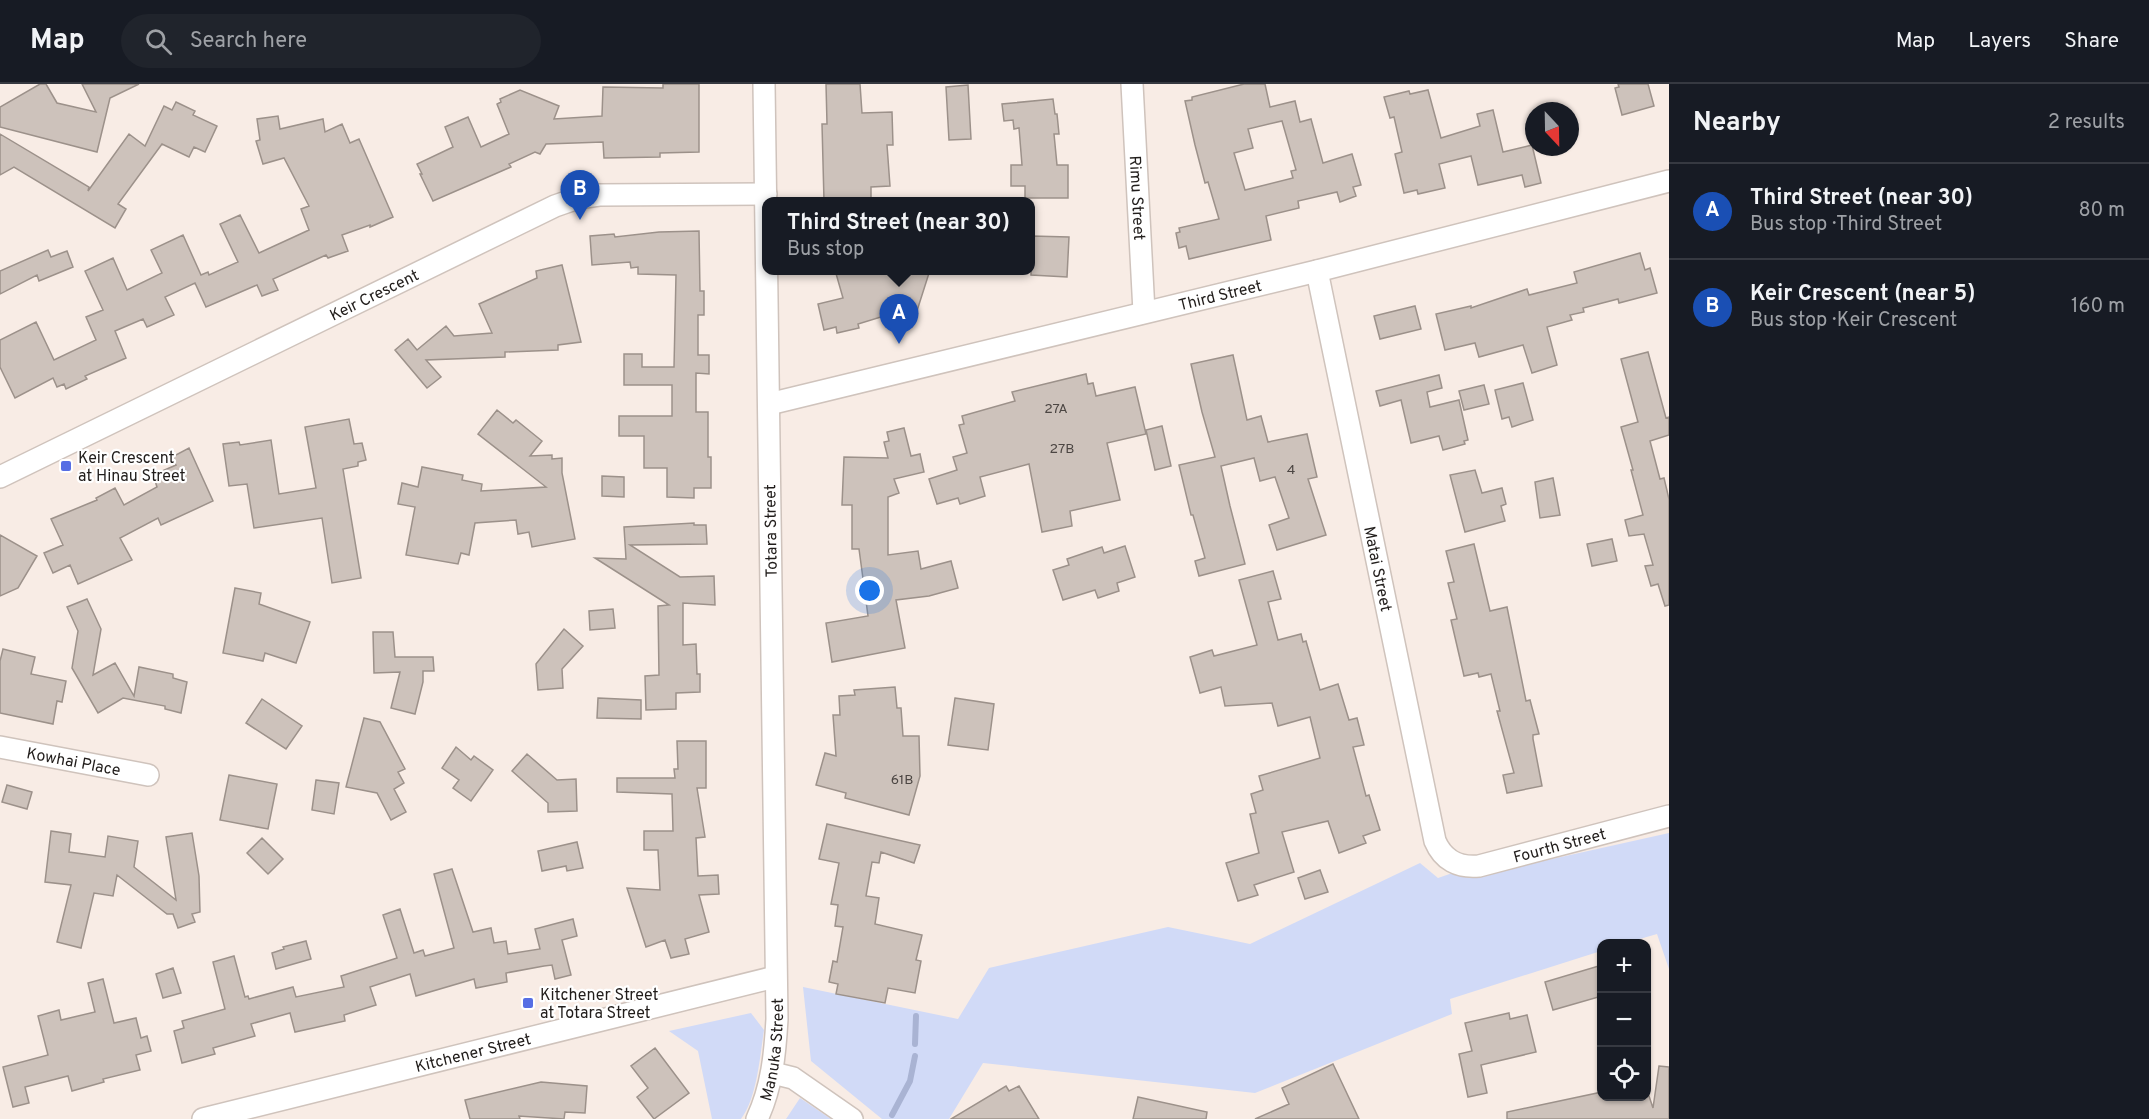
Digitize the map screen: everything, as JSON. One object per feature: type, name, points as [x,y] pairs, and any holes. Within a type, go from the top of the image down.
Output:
[{"type":"street","name":"Totara Street","points":[[764,84],[766,197]]},
{"type":"street","name":"Rimu Street","points":[[1132,84],[1144,312]]},
{"type":"street","name":"Third Street","points":[[769,404],[1317,271],[1669,181]]},
{"type":"street","name":"Keir Crescent","points":[[2,470],[555,206],[578,198],[599,195],[766,194]]},
{"type":"street","name":"Matai Street","points":[[1317,271],[1435,842],[1438,849],[1450,861]]},
{"type":"street","name":"Totara Street","points":[[767,275],[776,977]]},
{"type":"street","name":"Kowhai Place","points":[[0,747],[148,775]]},
{"type":"street","name":"Fourth Street","points":[[1450,861],[1469,867],[1479,866],[1669,816]]},
{"type":"street","name":"Manuka Street","points":[[757,1119],[768,1095],[772,1073],[777,1019],[776,977]]},
{"type":"street","name":"Kitchener Street","points":[[203,1119],[776,977]]},
{"type":"street","points":[[772,1073],[793,1078],[852,1119]]},
{"type":"shaded area","points":[[1669,833],[1669,969],[1657,934],[1640,939],[1597,939],[1597,952],[1450,999],[1452,1014],[1255,1093],[983,1063],[949,1119],[882,1119],[811,1061],[803,987],[958,1019],[989,968],[1168,927],[1250,944],[1420,863],[1438,878],[1467,868],[1521,866]]},
{"type":"shaded area","points":[[751,1013],[764,1030],[751,1100],[741,1119],[712,1119],[698,1051],[669,1031]]},
{"type":"shaded area","points":[[800,1098],[831,1119],[786,1119]]},
{"type":"building","points":[[40,84],[46,84],[57,103],[96,112],[82,84],[139,84],[110,98],[97,152],[0,127],[0,107]]},
{"type":"building","points":[[663,84],[699,84],[699,152],[660,153],[660,157],[604,158],[603,142],[546,144],[540,154],[535,152],[509,164],[511,167],[433,201],[420,174],[422,174],[417,164],[453,147],[445,127],[468,117],[481,147],[509,134],[497,104],[501,102],[500,99],[520,90],[559,106],[554,119],[602,116],[603,87],[663,88]]},
{"type":"building","points":[[826,84],[860,84],[862,113],[892,112],[893,145],[887,145],[890,186],[871,187],[871,197],[824,197],[822,124],[827,124]]},
{"type":"building","points":[[1244,84],[1265,84],[1270,107],[1295,101],[1300,122],[1311,119],[1323,163],[1352,154],[1361,185],[1353,187],[1356,196],[1340,202],[1337,192],[1298,201],[1299,208],[1266,216],[1271,240],[1189,259],[1186,246],[1179,248],[1176,233],[1180,232],[1179,228],[1219,219],[1208,182],[1205,183],[1185,101],[1192,100],[1192,97]],"holes":[[[1282,121],[1296,170],[1291,171],[1293,178],[1245,190],[1234,153],[1253,148],[1248,129]]]},
{"type":"building","points":[[1618,84],[1648,84],[1654,106],[1622,115],[1615,88],[1619,87]]},
{"type":"building","points":[[968,85],[971,139],[949,140],[946,87]]},
{"type":"building","points":[[1428,90],[1441,138],[1480,126],[1477,114],[1493,110],[1503,152],[1525,147],[1525,156],[1535,156],[1541,183],[1525,187],[1522,175],[1478,185],[1471,156],[1439,164],[1445,188],[1418,194],[1417,190],[1404,193],[1395,154],[1402,152],[1394,117],[1390,118],[1384,97],[1409,91],[1410,94]]},
{"type":"building","points":[[1053,99],[1059,134],[1054,134],[1057,165],[1068,165],[1068,198],[1025,197],[1025,186],[1011,186],[1011,165],[1022,165],[1019,128],[1014,129],[1013,120],[1004,121],[1002,104]]},
{"type":"building","points":[[176,102],[195,111],[193,115],[217,126],[205,152],[194,147],[189,157],[162,144],[118,204],[126,209],[115,228],[14,167],[0,175],[0,134],[89,187],[88,191],[129,134],[145,146],[164,106],[172,110]]},
{"type":"building","points":[[278,116],[280,129],[323,119],[325,132],[342,124],[350,143],[359,139],[393,217],[342,235],[348,251],[328,258],[326,255],[273,279],[278,290],[262,296],[257,285],[206,307],[195,283],[165,297],[174,315],[147,327],[143,319],[115,331],[126,358],[85,376],[87,379],[66,389],[64,384],[57,387],[53,378],[15,398],[0,367],[0,340],[36,322],[54,360],[96,340],[86,317],[103,310],[85,271],[113,258],[127,290],[162,273],[151,250],[183,235],[201,275],[208,272],[209,275],[238,262],[220,224],[240,215],[259,253],[309,230],[301,209],[309,206],[284,158],[263,164],[256,141],[260,140],[257,119]]},
{"type":"building","points":[[699,231],[700,291],[704,291],[704,315],[698,315],[698,355],[709,355],[709,374],[696,373],[696,412],[708,412],[711,488],[694,488],[694,498],[667,497],[667,468],[644,468],[644,436],[619,436],[619,416],[672,416],[672,385],[624,385],[624,354],[642,354],[642,367],[674,367],[676,275],[638,274],[638,267],[631,268],[630,262],[592,265],[590,236],[614,234],[615,237],[659,232]]},
{"type":"building","points":[[1035,236],[1069,237],[1067,277],[1031,275],[1035,275]]},
{"type":"building","points":[[48,250],[51,257],[67,251],[73,267],[39,281],[37,275],[0,294],[0,271]]},
{"type":"building","points":[[1640,253],[1645,270],[1650,268],[1657,293],[1619,303],[1618,299],[1583,308],[1584,312],[1570,315],[1572,320],[1547,327],[1557,365],[1532,373],[1523,345],[1479,357],[1475,343],[1445,350],[1436,314],[1471,306],[1471,308],[1527,289],[1529,295],[1577,283],[1574,272]]},
{"type":"building","points":[[562,265],[581,342],[558,345],[558,350],[505,352],[505,357],[426,360],[441,377],[427,388],[395,350],[408,339],[417,350],[446,326],[454,336],[492,333],[479,304],[537,278],[536,271]]},
{"type":"building","points":[[836,275],[928,275],[915,317],[897,312],[858,324],[859,328],[837,333],[836,327],[824,330],[818,304],[843,298]]},
{"type":"building","points":[[1415,306],[1421,329],[1380,339],[1374,316]]},
{"type":"building","points":[[1648,352],[1666,418],[1669,417],[1669,435],[1650,441],[1660,479],[1664,478],[1669,499],[1669,605],[1665,606],[1658,584],[1651,586],[1645,566],[1653,565],[1644,534],[1629,536],[1625,520],[1643,515],[1621,427],[1638,422],[1621,359]]},
{"type":"building","points":[[1233,355],[1247,420],[1261,416],[1268,442],[1307,434],[1317,477],[1308,479],[1326,535],[1277,550],[1269,525],[1289,518],[1275,477],[1260,481],[1254,458],[1221,466],[1245,564],[1199,576],[1195,561],[1205,558],[1193,515],[1191,515],[1179,465],[1215,457],[1191,364]]},
{"type":"building","points":[[1086,374],[1088,384],[1093,383],[1096,396],[1135,387],[1146,434],[1107,443],[1120,500],[1070,511],[1072,526],[1042,532],[1029,464],[980,477],[985,496],[960,504],[958,498],[937,504],[929,479],[957,470],[953,457],[967,453],[959,425],[964,424],[962,416],[1015,401],[1012,392]]},
{"type":"building","points":[[1439,375],[1442,388],[1427,392],[1430,407],[1459,400],[1468,440],[1464,441],[1465,444],[1443,450],[1439,436],[1411,443],[1401,400],[1380,406],[1376,391]]},
{"type":"building","points":[[1523,383],[1533,420],[1512,427],[1509,417],[1502,419],[1495,390]]},
{"type":"building","points":[[1484,385],[1489,404],[1464,410],[1459,391]]},
{"type":"building","points":[[497,410],[513,423],[516,420],[542,441],[530,456],[552,455],[552,459],[562,458],[562,473],[575,539],[532,547],[529,532],[518,534],[516,520],[475,523],[469,555],[461,553],[458,564],[406,555],[415,507],[398,504],[402,483],[418,487],[422,467],[463,475],[462,480],[482,484],[481,491],[546,487],[478,434]]},
{"type":"building","points":[[349,419],[354,444],[362,443],[366,460],[358,462],[358,466],[343,469],[361,578],[332,583],[322,518],[254,528],[247,484],[229,486],[223,444],[239,442],[240,445],[271,440],[279,494],[316,488],[305,427]]},
{"type":"building","points":[[1162,426],[1171,466],[1155,470],[1146,430]]},
{"type":"building","points":[[904,428],[911,456],[920,454],[924,472],[894,479],[899,493],[888,497],[888,555],[918,551],[921,569],[951,561],[958,588],[929,596],[896,600],[905,648],[832,662],[826,623],[868,616],[859,549],[852,549],[852,505],[842,505],[844,457],[888,458],[884,442],[889,441],[887,432]]},
{"type":"building","points":[[189,448],[213,501],[161,525],[158,518],[120,538],[132,560],[78,584],[70,565],[53,573],[44,553],[63,545],[51,519],[97,500],[96,498],[115,488],[124,505],[157,487],[155,481],[165,476],[162,471],[176,465],[172,457]]},
{"type":"building","points":[[1475,470],[1482,493],[1502,488],[1506,504],[1501,506],[1505,521],[1465,532],[1450,475]]},
{"type":"building","points":[[602,476],[624,477],[624,497],[602,496]]},
{"type":"building","points":[[1553,478],[1560,515],[1540,518],[1535,482]]},
{"type":"building","points":[[694,523],[694,525],[706,525],[707,544],[630,545],[680,577],[714,576],[715,605],[683,603],[683,645],[696,644],[700,692],[676,693],[676,709],[646,710],[645,676],[659,675],[658,606],[669,605],[595,558],[626,559],[624,527]]},
{"type":"building","points":[[0,535],[37,556],[18,588],[0,596]]},
{"type":"building","points":[[1612,539],[1617,561],[1592,566],[1587,544]]},
{"type":"building","points":[[1474,544],[1490,611],[1507,607],[1526,701],[1530,700],[1539,734],[1533,735],[1533,739],[1542,786],[1507,793],[1503,775],[1514,773],[1497,711],[1500,711],[1491,674],[1479,677],[1478,673],[1464,676],[1451,620],[1457,619],[1448,583],[1454,582],[1446,551]]},
{"type":"building","points":[[1125,546],[1135,577],[1117,583],[1119,591],[1098,598],[1095,590],[1063,600],[1053,570],[1069,565],[1067,559],[1102,547],[1104,553]]},
{"type":"building","points":[[1273,571],[1281,599],[1268,602],[1278,640],[1301,634],[1303,642],[1306,641],[1320,690],[1338,684],[1349,720],[1357,718],[1364,745],[1353,747],[1366,796],[1369,795],[1380,830],[1363,836],[1366,843],[1339,853],[1328,821],[1282,832],[1294,872],[1254,885],[1258,895],[1238,901],[1226,863],[1259,853],[1250,814],[1256,813],[1251,794],[1263,790],[1259,776],[1320,758],[1310,717],[1278,726],[1272,703],[1225,706],[1221,687],[1200,693],[1190,657],[1212,650],[1214,656],[1257,645],[1239,580]]},
{"type":"building","points":[[235,588],[261,593],[259,604],[310,622],[296,663],[265,653],[263,661],[223,653]]},
{"type":"building","points":[[87,599],[101,629],[93,675],[115,663],[134,696],[139,667],[173,674],[173,678],[187,682],[181,713],[165,709],[165,706],[123,698],[98,713],[72,668],[78,631],[67,607]]},
{"type":"building","points":[[613,609],[615,628],[590,630],[589,611]]},
{"type":"building","points":[[564,629],[583,646],[562,669],[563,688],[538,690],[536,664]]},
{"type":"building","points":[[373,632],[393,632],[395,657],[433,657],[434,671],[423,671],[423,682],[415,714],[391,708],[400,672],[374,673]]},
{"type":"building","points":[[3,649],[35,657],[31,674],[66,681],[62,702],[57,701],[53,724],[0,713],[0,661]]},
{"type":"building","points":[[895,687],[897,708],[901,708],[903,736],[919,736],[920,776],[909,815],[845,798],[846,793],[816,785],[825,753],[836,756],[833,715],[840,715],[839,696],[855,695],[854,690]]},
{"type":"building","points":[[598,698],[641,700],[641,719],[597,718]]},
{"type":"building","points":[[955,698],[994,704],[988,750],[948,745]]},
{"type":"building","points":[[262,699],[302,726],[286,749],[246,723]]},
{"type":"building","points":[[364,718],[380,722],[405,769],[398,772],[404,783],[394,789],[406,812],[391,820],[377,793],[346,787]]},
{"type":"building","points":[[677,741],[706,741],[706,788],[697,788],[705,837],[696,838],[698,876],[718,875],[719,894],[699,895],[709,932],[685,939],[689,954],[671,958],[665,940],[646,947],[627,888],[660,890],[658,850],[644,850],[644,831],[673,831],[672,794],[617,792],[617,778],[675,778],[674,769],[678,769]]},
{"type":"building","points":[[456,747],[471,760],[474,756],[493,770],[471,801],[453,788],[459,780],[442,768]]},
{"type":"building","points":[[527,754],[557,780],[576,779],[577,811],[548,812],[548,803],[512,771]]},
{"type":"building","points":[[229,775],[277,784],[268,829],[220,820]]},
{"type":"building","points":[[316,780],[339,783],[334,814],[312,810]]},
{"type":"building","points":[[7,785],[32,792],[27,809],[2,802]]},
{"type":"building","points":[[827,824],[920,845],[914,863],[881,852],[879,863],[872,862],[866,896],[879,898],[875,924],[922,935],[916,960],[921,961],[915,993],[888,988],[885,1003],[836,994],[838,984],[829,982],[833,961],[837,962],[843,927],[835,926],[838,905],[831,904],[839,863],[819,859]]},
{"type":"building","points":[[51,831],[71,834],[69,852],[105,857],[108,836],[138,841],[134,867],[176,900],[166,837],[192,833],[199,876],[200,912],[192,914],[195,922],[178,928],[173,914],[167,914],[117,875],[113,896],[94,893],[81,948],[57,942],[71,885],[45,882]]},
{"type":"building","points":[[262,838],[283,859],[268,874],[247,853]]},
{"type":"building","points":[[577,842],[583,868],[567,871],[566,866],[542,871],[538,851]]},
{"type":"building","points":[[452,869],[473,932],[491,928],[494,943],[506,941],[508,954],[540,949],[535,929],[573,919],[577,936],[562,940],[571,975],[555,979],[552,965],[544,966],[506,973],[507,982],[476,988],[474,979],[416,996],[410,974],[370,987],[376,1005],[344,1015],[345,1021],[295,1032],[290,1013],[251,1024],[255,1036],[213,1048],[215,1054],[182,1063],[174,1031],[184,1028],[182,1021],[225,1009],[213,962],[234,956],[245,997],[248,996],[249,999],[293,987],[296,997],[344,987],[341,976],[397,958],[383,915],[400,909],[414,953],[423,950],[425,956],[454,948],[434,874]]},
{"type":"building","points":[[1320,870],[1328,892],[1305,899],[1298,878]]},
{"type":"building","points":[[306,941],[311,959],[276,969],[272,953],[284,949],[283,947]]},
{"type":"building","points":[[1597,966],[1597,997],[1553,1010],[1545,982]]},
{"type":"building","points":[[173,968],[181,993],[163,998],[156,974]]},
{"type":"building","points":[[103,979],[114,1023],[136,1018],[141,1038],[147,1036],[151,1051],[136,1055],[140,1070],[103,1079],[104,1082],[72,1091],[68,1076],[25,1087],[29,1103],[13,1107],[3,1067],[48,1055],[38,1016],[59,1010],[61,1020],[95,1012],[88,983]]},
{"type":"building","points":[[1509,1013],[1510,1019],[1527,1015],[1536,1052],[1481,1065],[1487,1093],[1468,1097],[1459,1054],[1472,1051],[1465,1023]]},
{"type":"building","points":[[655,1048],[689,1093],[654,1119],[637,1097],[648,1088],[631,1066]]},
{"type":"building","points":[[1333,1064],[1359,1119],[1255,1119],[1289,1104],[1282,1088]]},
{"type":"building","points":[[1659,1066],[1669,1067],[1669,1119],[1507,1119],[1507,1112],[1597,1093],[1597,1101],[1651,1101],[1653,1108]]},
{"type":"building","points":[[541,1082],[587,1086],[585,1113],[565,1112],[564,1119],[519,1116],[520,1119],[470,1119],[465,1100]]},
{"type":"building","points":[[1006,1086],[1009,1091],[1019,1086],[1039,1119],[951,1119]]},
{"type":"building","points":[[1138,1097],[1207,1112],[1206,1119],[1133,1119]]},
{"type":"waterway","points":[[915,1044],[916,1016]]},
{"type":"waterway","points":[[892,1115],[910,1081],[915,1056]]},
{"type":"place","name":"Keir Crescent (near 5)","points":[[580,220]]},
{"type":"place","name":"Third Street (near 30)","points":[[899,344]]},
{"type":"place","name":"Keir Crescent at Hinau Street","points":[[66,466]]},
{"type":"place","name":"Kitchener Street at Totara Street","points":[[528,1003]]}]
